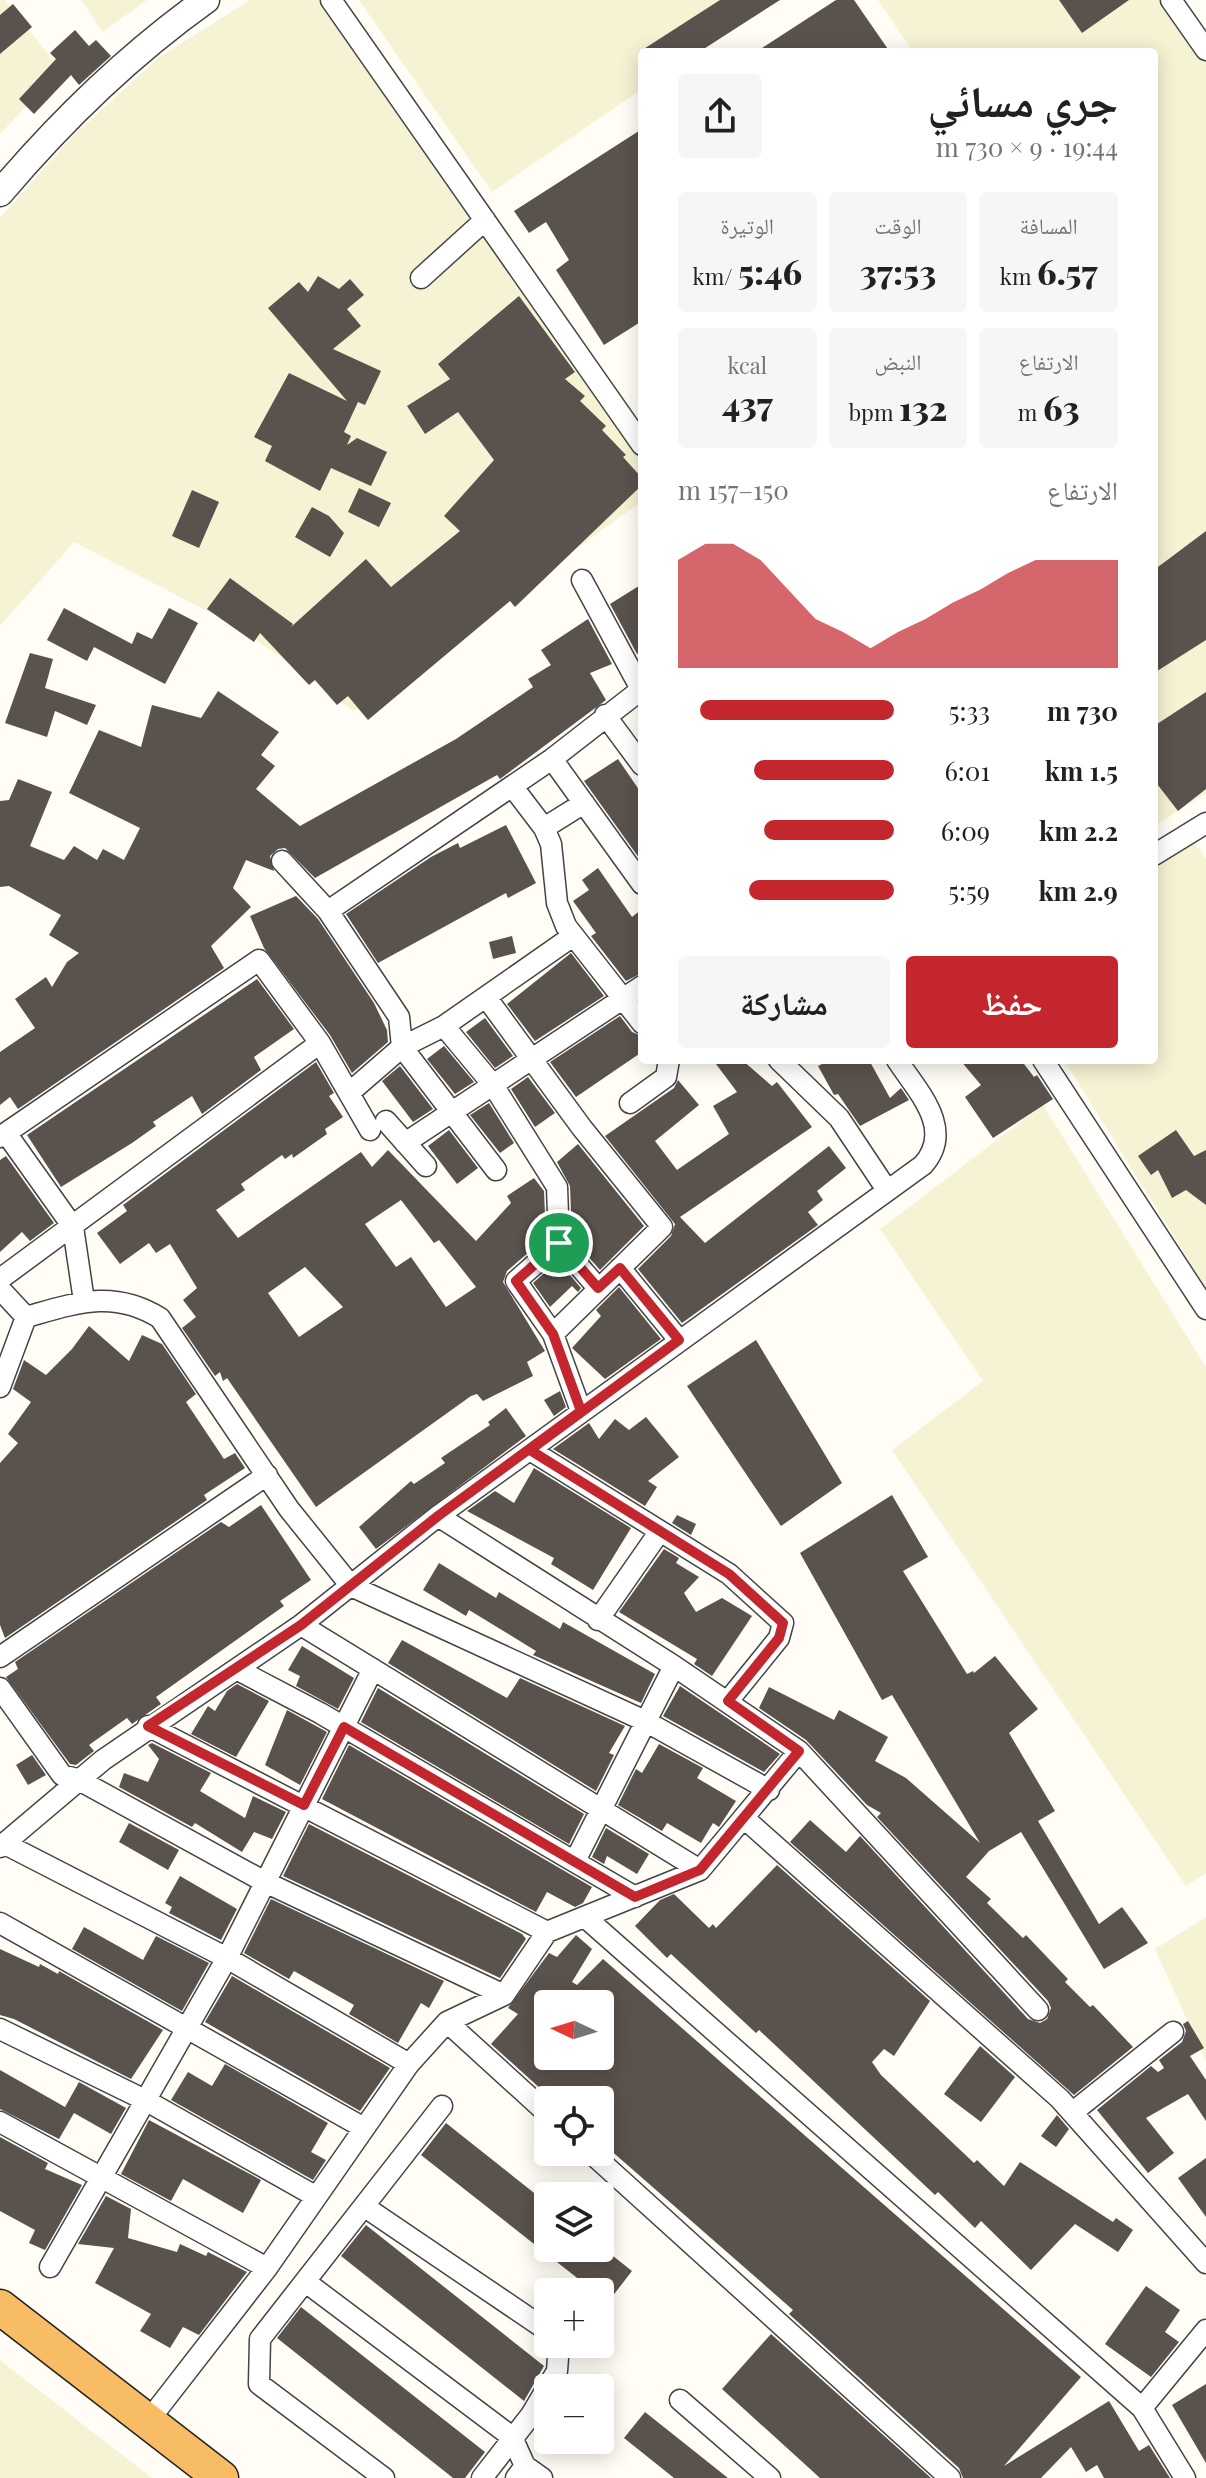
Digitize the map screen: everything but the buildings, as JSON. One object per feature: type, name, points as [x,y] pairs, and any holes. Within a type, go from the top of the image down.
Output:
[{"type":"highway","points":[[0,2307],[221,2478]]},
{"type":"street","points":[[0,193],[49,136],[154,37],[206,0]]},
{"type":"street","points":[[331,0],[638,439]]},
{"type":"street","points":[[1171,0],[1206,50]]},
{"type":"street","points":[[421,278],[485,220]]},
{"type":"street","points":[[582,580],[638,683]]},
{"type":"street","points":[[328,911],[552,759],[605,715],[638,693]]},
{"type":"street","points":[[605,715],[638,760]]},
{"type":"street","points":[[552,759],[638,878]]},
{"type":"street","points":[[512,786],[544,828],[554,860],[557,903],[573,936],[638,1018]]},
{"type":"street","points":[[544,828],[584,803]]},
{"type":"street","points":[[1158,853],[1206,823]]},
{"type":"street","points":[[282,861],[328,911],[399,1017],[402,1047],[496,1170]]},
{"type":"street","points":[[349,1093],[402,1047],[444,1026],[573,936]]},
{"type":"street","points":[[84,1301],[73,1227],[3,1135],[259,960],[320,1043],[349,1093],[378,1126],[405,1143],[426,1166]]},
{"type":"street","points":[[405,1143],[638,989]]},
{"type":"street","points":[[486,997],[582,1128],[662,1227],[553,1334]]},
{"type":"street","points":[[444,1026],[493,1085],[557,1187],[559,1243],[598,1288]]},
{"type":"street","points":[[0,1279],[320,1043]]},
{"type":"street","points":[[630,1103],[666,1077],[668,1064]]},
{"type":"street","points":[[783,1064],[839,1118],[887,1190]]},
{"type":"street","points":[[409,2064],[227,1958],[2,1845],[77,1779],[148,1726],[238,1670],[301,1625],[438,1516],[923,1165],[937,1139],[930,1110],[900,1064]]},
{"type":"street","points":[[1046,1064],[1206,1309]]},
{"type":"street","points":[[559,1243],[516,1281],[553,1334],[581,1411]]},
{"type":"street","points":[[620,1268],[679,1340]]},
{"type":"street","points":[[0,1289],[26,1317]]},
{"type":"street","points":[[26,1317],[84,1301],[137,1303],[160,1318],[289,1509],[351,1586],[645,1721],[769,1790]]},
{"type":"street","points":[[0,1387],[26,1317]]},
{"type":"street","points":[[530,1450],[729,1574],[783,1623],[779,1638],[728,1701]]},
{"type":"street","points":[[0,1657],[267,1475]]},
{"type":"street","points":[[438,1516],[728,1701],[799,1751],[1038,2010]]},
{"type":"street","points":[[598,1620],[660,1531]]},
{"type":"street","points":[[301,1625],[700,1870]]},
{"type":"street","points":[[575,1861],[674,1666]]},
{"type":"street","points":[[50,2267],[227,1958],[373,1669]]},
{"type":"street","points":[[238,1670],[344,1727],[635,1897]]},
{"type":"street","points":[[0,1688],[62,1775],[77,1779],[265,1882],[504,1995]]},
{"type":"street","points":[[148,1726],[547,1932]]},
{"type":"street","points":[[149,2420],[267,2268],[409,2064],[447,2022],[504,1995],[547,1932],[700,1870],[799,1751]]},
{"type":"street","points":[[745,1819],[1073,2112],[1206,2263]]},
{"type":"street","points":[[586,1918],[1142,2408],[1185,2478]]},
{"type":"street","points":[[0,1923],[364,2128]]},
{"type":"street","points":[[447,2022],[534,2101]]},
{"type":"street","points":[[0,2029],[145,2100],[315,2196]]},
{"type":"street","points":[[1073,2112],[1173,2032]]},
{"type":"street","points":[[384,2478],[259,2384],[260,2339],[307,2283],[442,2106]]},
{"type":"street","points":[[0,2122],[102,2175],[267,2268]]},
{"type":"street","points":[[605,2166],[950,2478]]},
{"type":"street","points":[[365,2207],[534,2322]]},
{"type":"street","points":[[307,2283],[512,2437],[527,2474]]},
{"type":"street","points":[[1142,2408],[1205,2334]]},
{"type":"street","points":[[482,2478],[531,2415],[557,2371],[558,2358]]},
{"type":"street","points":[[680,2400],[770,2478]]},
{"type":"shaded area","points":[[0,0],[5,0],[61,70],[0,134]]},
{"type":"shaded area","points":[[81,0],[147,0],[103,32]]},
{"type":"shaded area","points":[[250,0],[331,0],[638,439],[638,504],[354,711],[240,628],[74,542],[0,626],[0,218],[73,136],[158,58]]},
{"type":"shaded area","points":[[359,0],[771,0],[652,48],[638,48],[638,92],[492,192]]},
{"type":"shaded area","points":[[878,0],[1185,0],[1206,40],[1206,793],[1158,823],[1158,48],[910,48]]},
{"type":"shaded area","points":[[1188,833],[1206,859],[1206,1288],[1066,1064],[1158,1064],[1158,852]]},
{"type":"shaded area","points":[[1043,1105],[1206,1367],[1206,1873],[1186,1886],[892,1450],[983,1381],[880,1229]]},
{"type":"shaded area","points":[[1206,1917],[1206,2062],[1155,1949]]},
{"type":"shaded area","points":[[0,2360],[152,2478],[0,2478]]},
{"type":"route","points":[[559,1243],[598,1288],[620,1268],[679,1340],[530,1450],[729,1574],[783,1623],[779,1638],[728,1701],[799,1751],[700,1870],[635,1897],[344,1727],[304,1805],[148,1726],[238,1670],[301,1625],[438,1516],[581,1411],[553,1334],[516,1281],[559,1243]]}]
